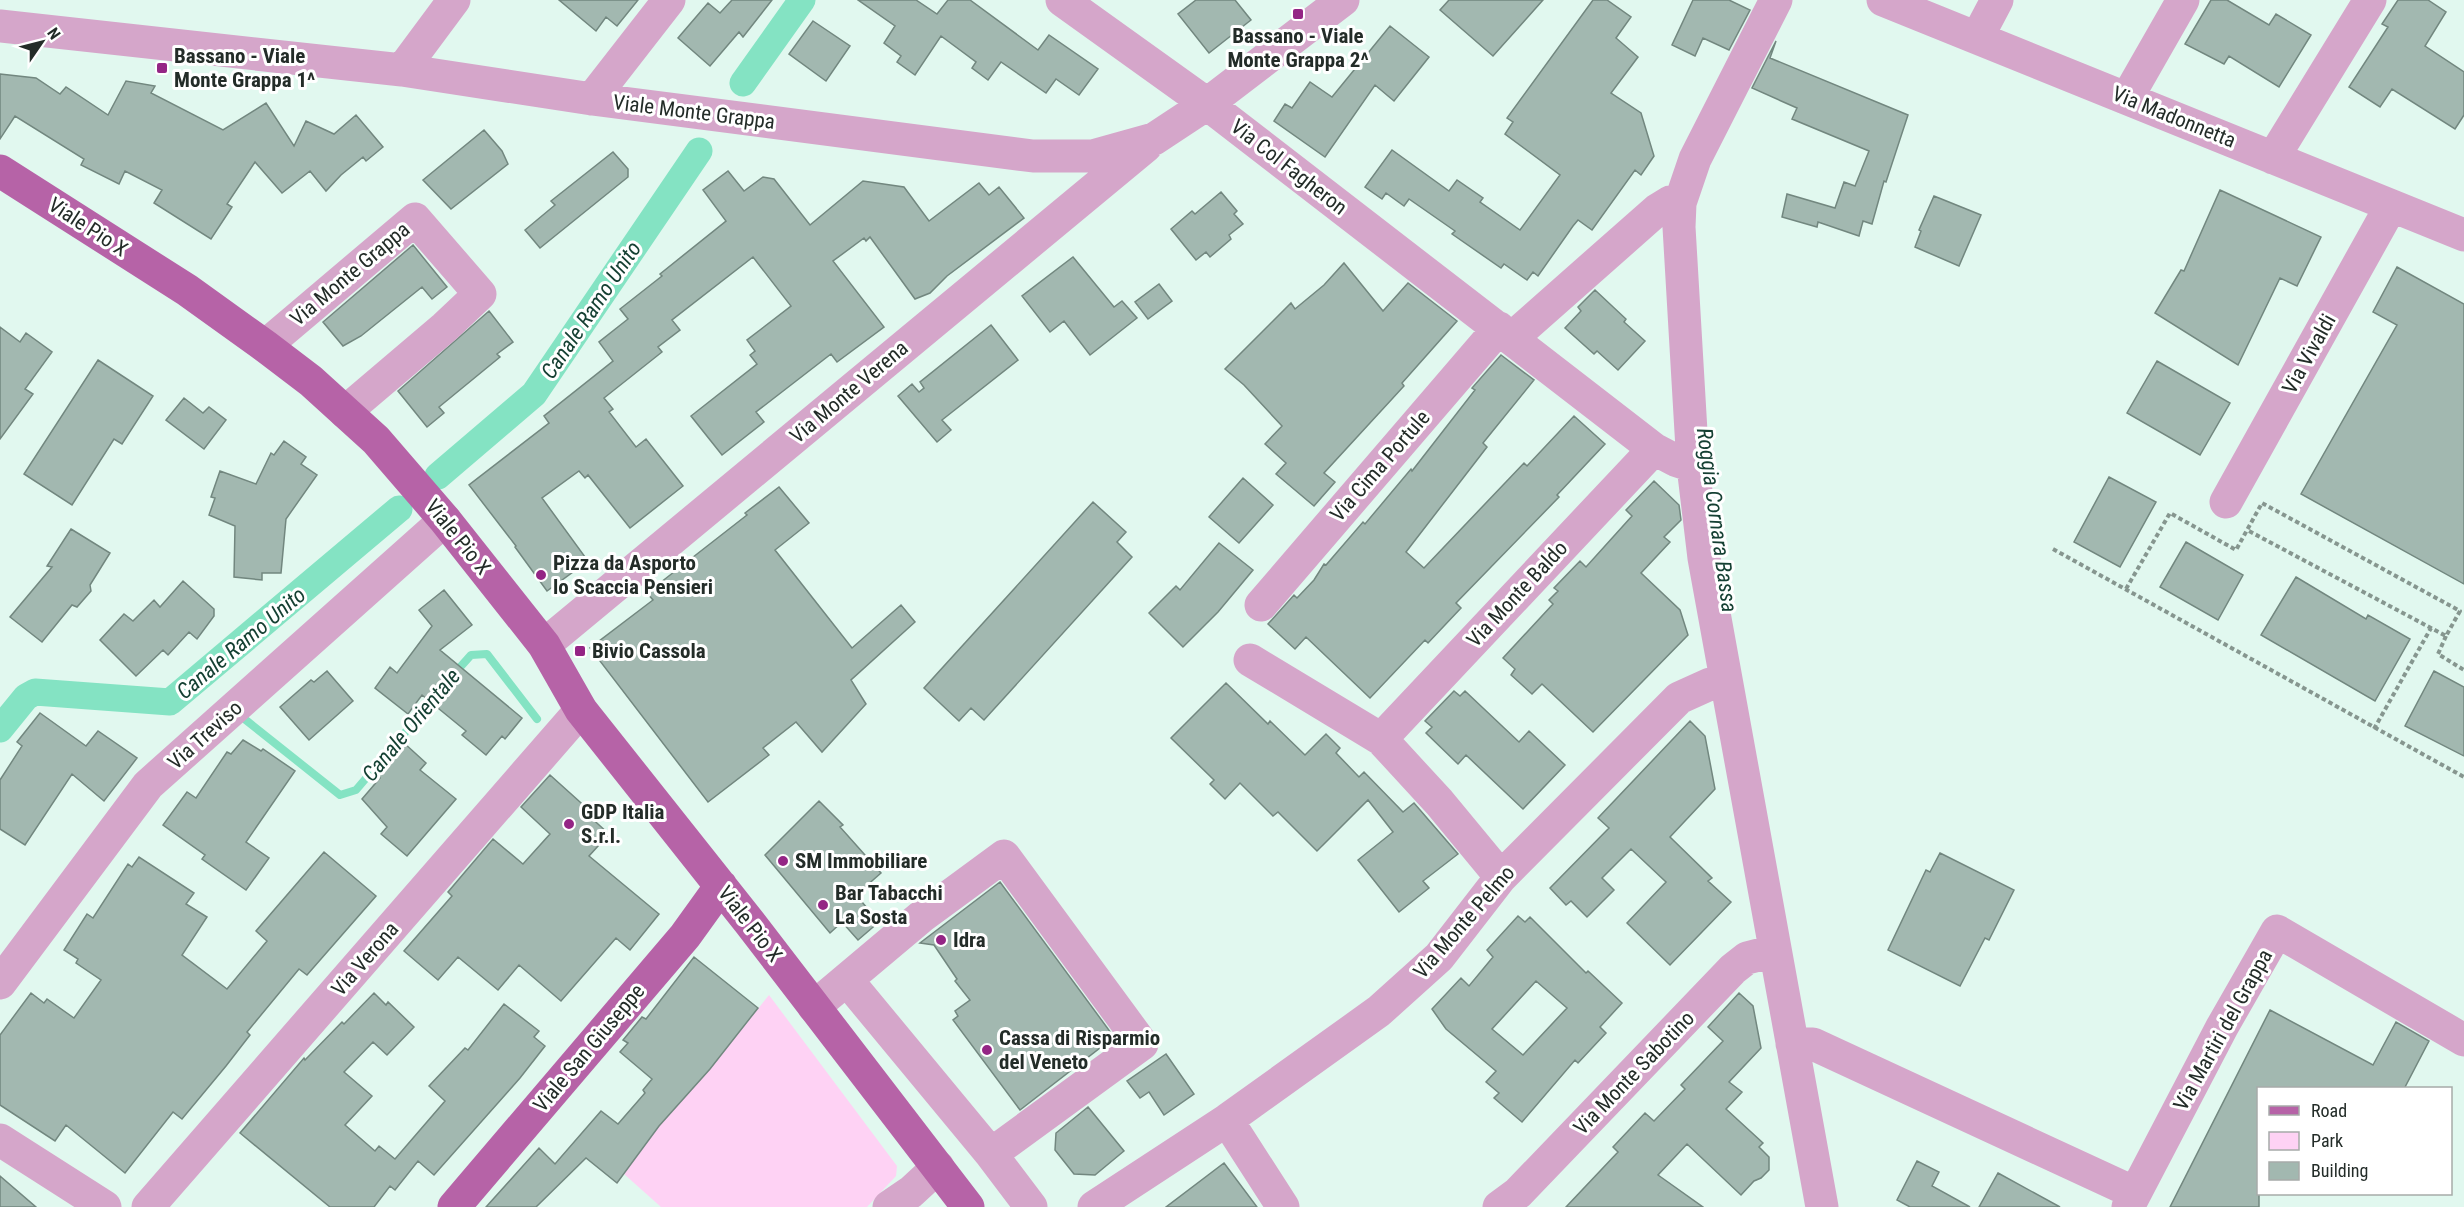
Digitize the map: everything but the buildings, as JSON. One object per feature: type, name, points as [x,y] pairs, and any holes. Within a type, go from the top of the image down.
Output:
[{"type":"main road","name":"Viale Pio X","points":[[0,171],[188,290],[265,346],[311,381],[396,462],[544,645],[581,710],[814,1006],[912,1192],[961,1203]]},
{"type":"main road","name":"Viale San Giuseppe","points":[[454,1207],[685,936],[721,886]]},
{"type":"street","points":[[402,70],[454,0]]},
{"type":"street","points":[[592,99],[669,0]]},
{"type":"street","name":"Via Col Fagheron","points":[[1062,0],[1207,104],[1654,449],[1675,460],[1694,466]]},
{"type":"street","name":"Viale Monte Grappa","points":[[0,26],[402,70],[592,99],[1033,156],[1093,156],[1154,139],[1207,104],[1343,0]]},
{"type":"street","points":[[1776,0],[1695,159],[1680,203],[1679,227],[1694,466],[1704,558],[1822,1207]]},
{"type":"street","name":"Via Madonnetta","points":[[1883,0],[2391,206],[2460,225]]},
{"type":"street","points":[[1977,38],[1997,0]]},
{"type":"street","points":[[2127,98],[2183,0]]},
{"type":"street","points":[[2273,158],[2370,0]]},
{"type":"street","name":"Via Monte Verena","points":[[544,645],[1154,139]]},
{"type":"street","points":[[1506,333],[1657,210],[1670,202],[1680,203]]},
{"type":"street","name":"Via Vivaldi","points":[[2226,502],[2391,206]]},
{"type":"street","name":"Via Monte Grappa","points":[[265,346],[415,219],[480,294],[445,327],[345,412]]},
{"type":"street","name":"Via Cima Portule","points":[[1261,604],[1506,333]]},
{"type":"street","name":"Via Monte Baldo","points":[[1381,739],[1654,449]]},
{"type":"street","name":"Via Treviso","points":[[0,983],[148,785],[445,520]]},
{"type":"street","points":[[1250,660],[1381,739],[1439,802],[1501,877]]},
{"type":"street","name":"Via Monte Pelmo","points":[[1094,1207],[1227,1120],[1378,1011],[1439,957],[1501,877],[1679,698],[1703,686],[1726,682]]},
{"type":"street","name":"Via Verona","points":[[148,1207],[581,710]]},
{"type":"street","points":[[814,1006],[921,917],[1004,855],[1142,1044],[991,1154]]},
{"type":"street","name":"Via Martiri del Grappa","points":[[1792,1044],[1813,1044],[2132,1200],[2222,1027],[2277,931],[2464,1040]]},
{"type":"street","name":"Via Monte Sabotino","points":[[1499,1207],[1518,1193],[1733,969],[1747,958],[1774,951]]},
{"type":"street","points":[[848,980],[991,1154],[1019,1203]]},
{"type":"street","points":[[1227,1120],[1283,1207]]},
{"type":"street","points":[[0,1140],[105,1207]]},
{"type":"path","points":[[2126,589],[2169,513],[2236,550],[2262,503],[2460,611],[2438,654],[2464,670]]},
{"type":"path","points":[[2247,530],[2446,636]]},
{"type":"path","points":[[2053,549],[2464,777]]},
{"type":"path","points":[[2374,729],[2431,628]]},
{"type":"green space","points":[[769,995],[897,1166],[896,1176],[867,1207],[661,1207],[624,1174],[659,1126],[710,1069]]},
{"type":"waterway","name":"Canale Ramo Unito","points":[[743,83],[802,0]]},
{"type":"waterway","name":"Canale Ramo Unito","points":[[438,476],[534,394],[699,151]]},
{"type":"waterway","name":"Canale Ramo Unito","points":[[0,729],[26,697],[35,692],[170,702],[399,509]]},
{"type":"waterway","name":"Canale Orientale","points":[[454,674],[471,655],[487,654],[537,719]]},
{"type":"waterway","name":"Canale Orientale","points":[[242,717],[340,795],[356,790],[437,695]]},
{"type":"place","name":"Bassano - Viale Monte Grappa 2^","points":[[1298,14]]},
{"type":"place","name":"Bassano - Viale Monte Grappa 1^","points":[[162,68]]},
{"type":"place","name":"Pizza da Asporto lo Scaccia Pensieri","points":[[541,575]]},
{"type":"place","name":"Bivio Cassola","points":[[580,651]]},
{"type":"place","name":"GDP Italia S.r.l.","points":[[569,824]]},
{"type":"place","name":"SM Immobiliare","points":[[783,861]]},
{"type":"place","name":"Bar Tabacchi La Sosta","points":[[823,905]]},
{"type":"place","name":"Idra","points":[[941,940]]},
{"type":"place","name":"Cassa di Risparmio del Veneto","points":[[987,1050]]},
{"type":"water label","name":"Roggia Cornara Bassa","points":[[1717,520]]}]
